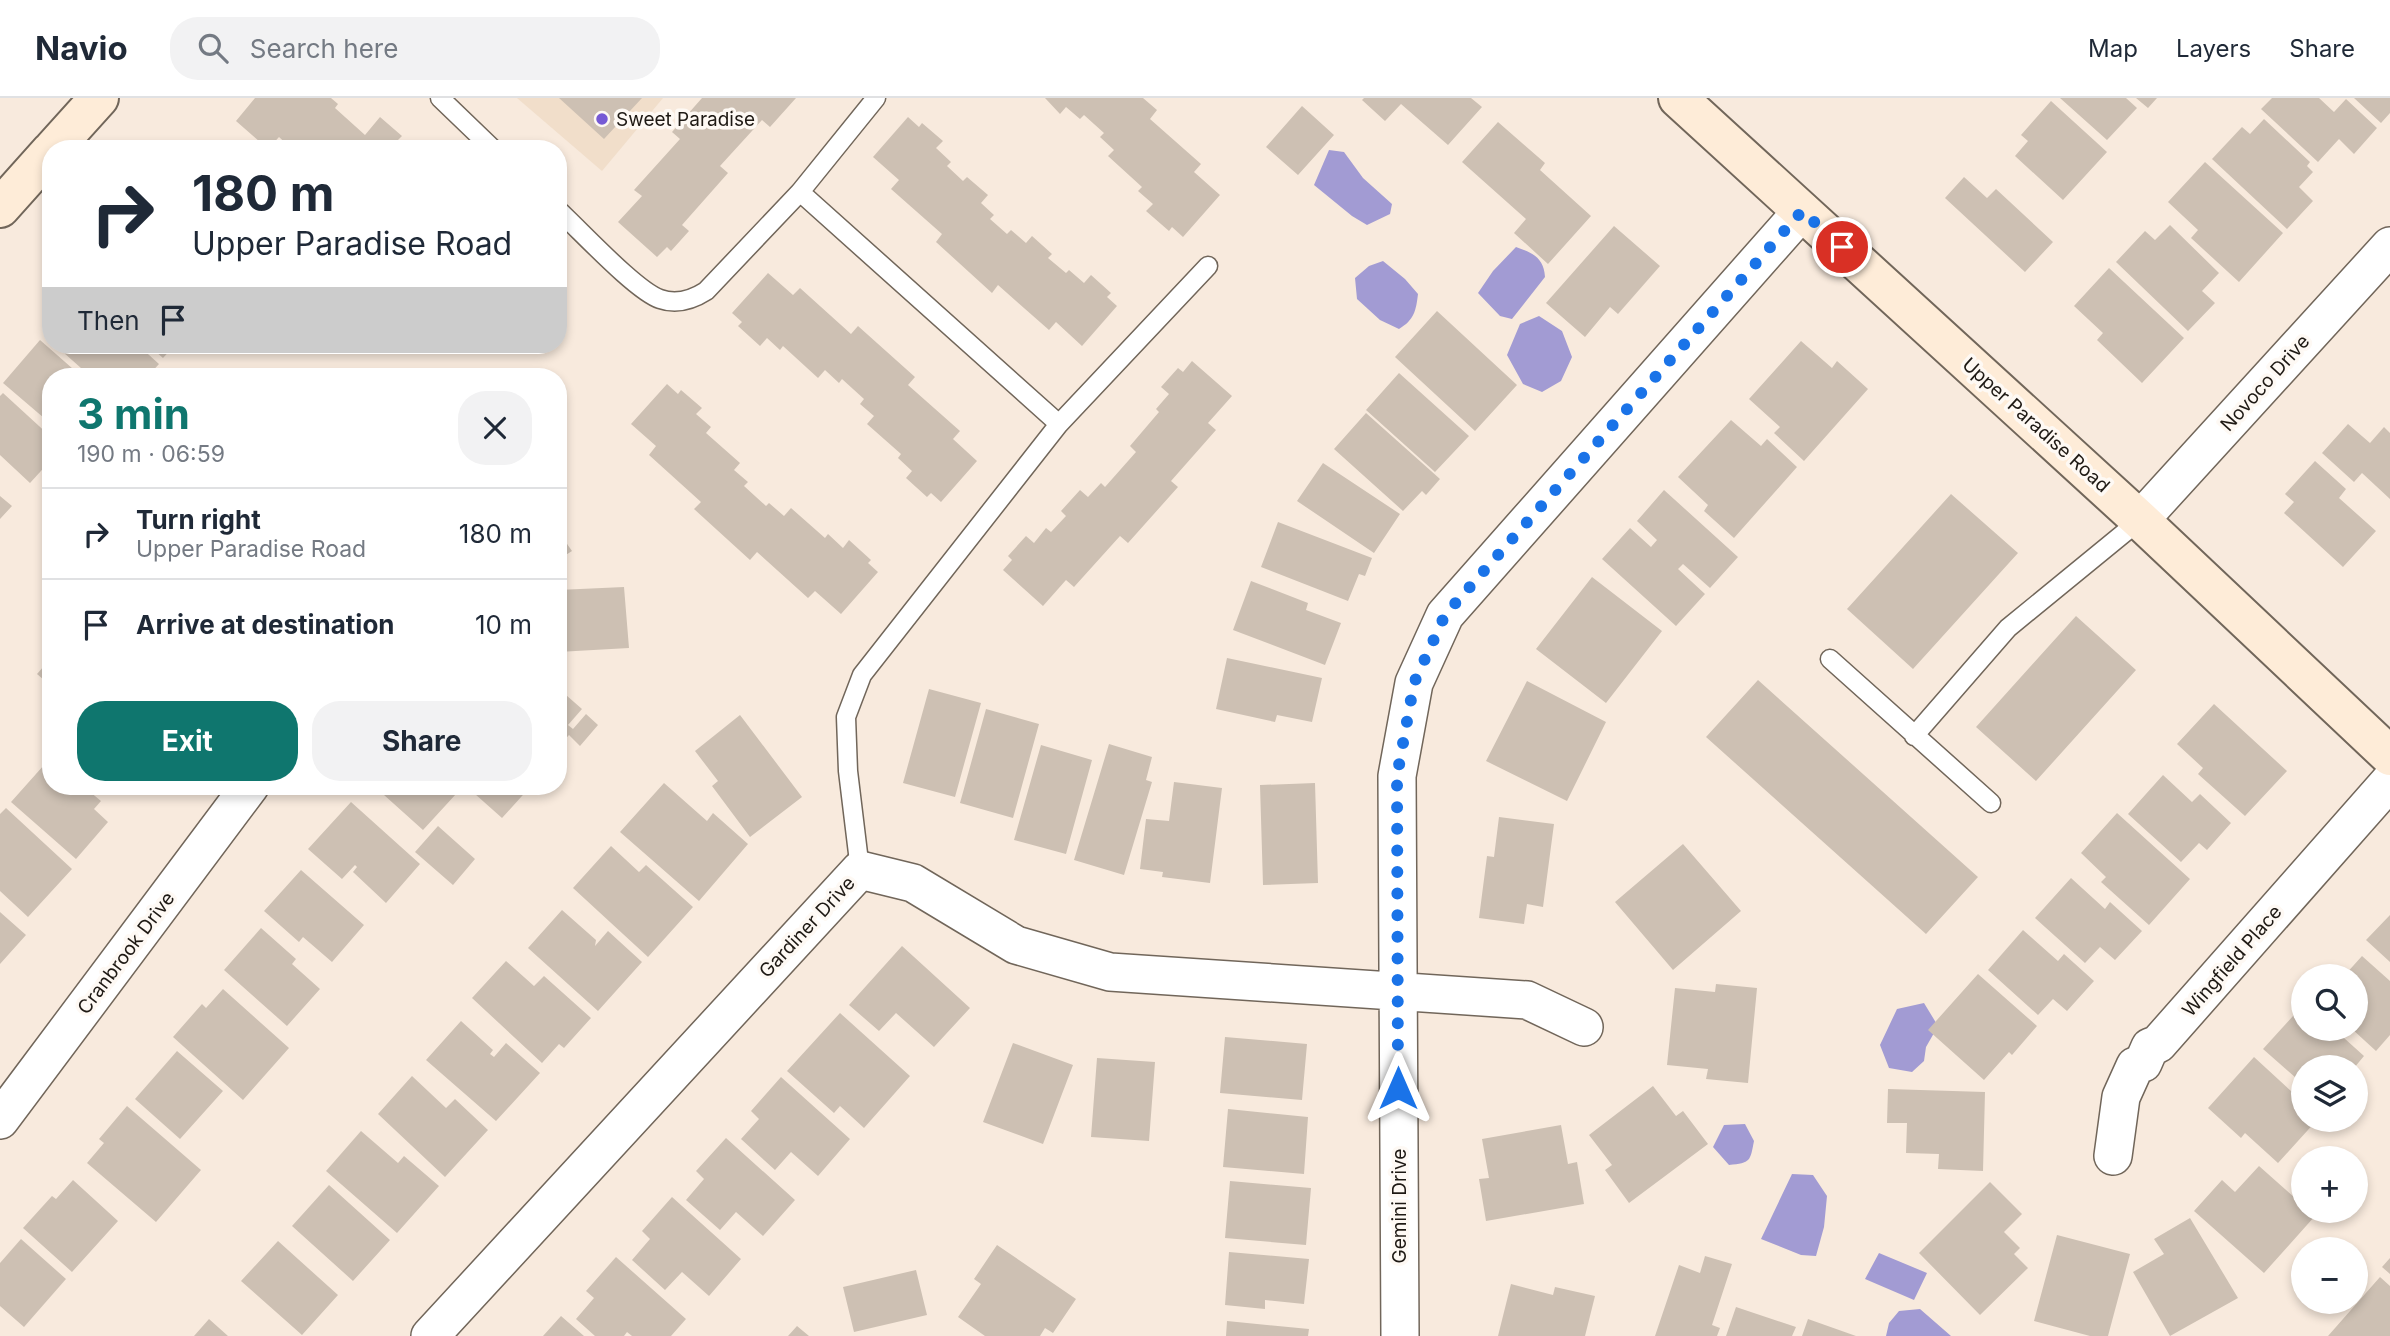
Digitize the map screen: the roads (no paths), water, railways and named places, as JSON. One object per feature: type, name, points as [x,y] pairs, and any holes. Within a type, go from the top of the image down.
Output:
[{"type":"main road","points":[[61,140],[99,98]]},
{"type":"main road","name":"Upper Paradise Road","points":[[1678,98],[2140,520],[2390,755]]},
{"type":"main road","points":[[0,208],[42,161]]},
{"type":"street","name":"Gemini Drive","points":[[1400,1336],[1397,776],[1414,683],[1445,615],[1802,211]]},
{"type":"street","name":"Novoco Drive","points":[[2140,520],[2390,246]]},
{"type":"street","name":"Wingfield Place","points":[[2113,1156],[2121,1097],[2135,1066],[2144,1063],[2150,1047],[2158,1044],[2390,781]]},
{"type":"street","name":"Cranbrook Drive","points":[[0,1120],[243,795]]},
{"type":"street","name":"Gardiner Drive","points":[[430,1336],[860,870],[913,883],[1016,945],[1110,972],[1527,1000],[1584,1027]]},
{"type":"lane","points":[[440,98],[484,140]]},
{"type":"lane","points":[[567,218],[638,285],[659,299],[692,299],[706,290],[800,192],[876,98]]},
{"type":"lane","points":[[800,192],[1059,424]]},
{"type":"lane","points":[[860,870],[848,771],[846,717],[862,675],[1059,424],[1208,266]]},
{"type":"lane","points":[[1914,736],[2008,628],[2140,520]]},
{"type":"lane","points":[[1830,659],[1991,803]]},
{"type":"place","name":"Sweet Paradise","points":[[602,119]]}]
